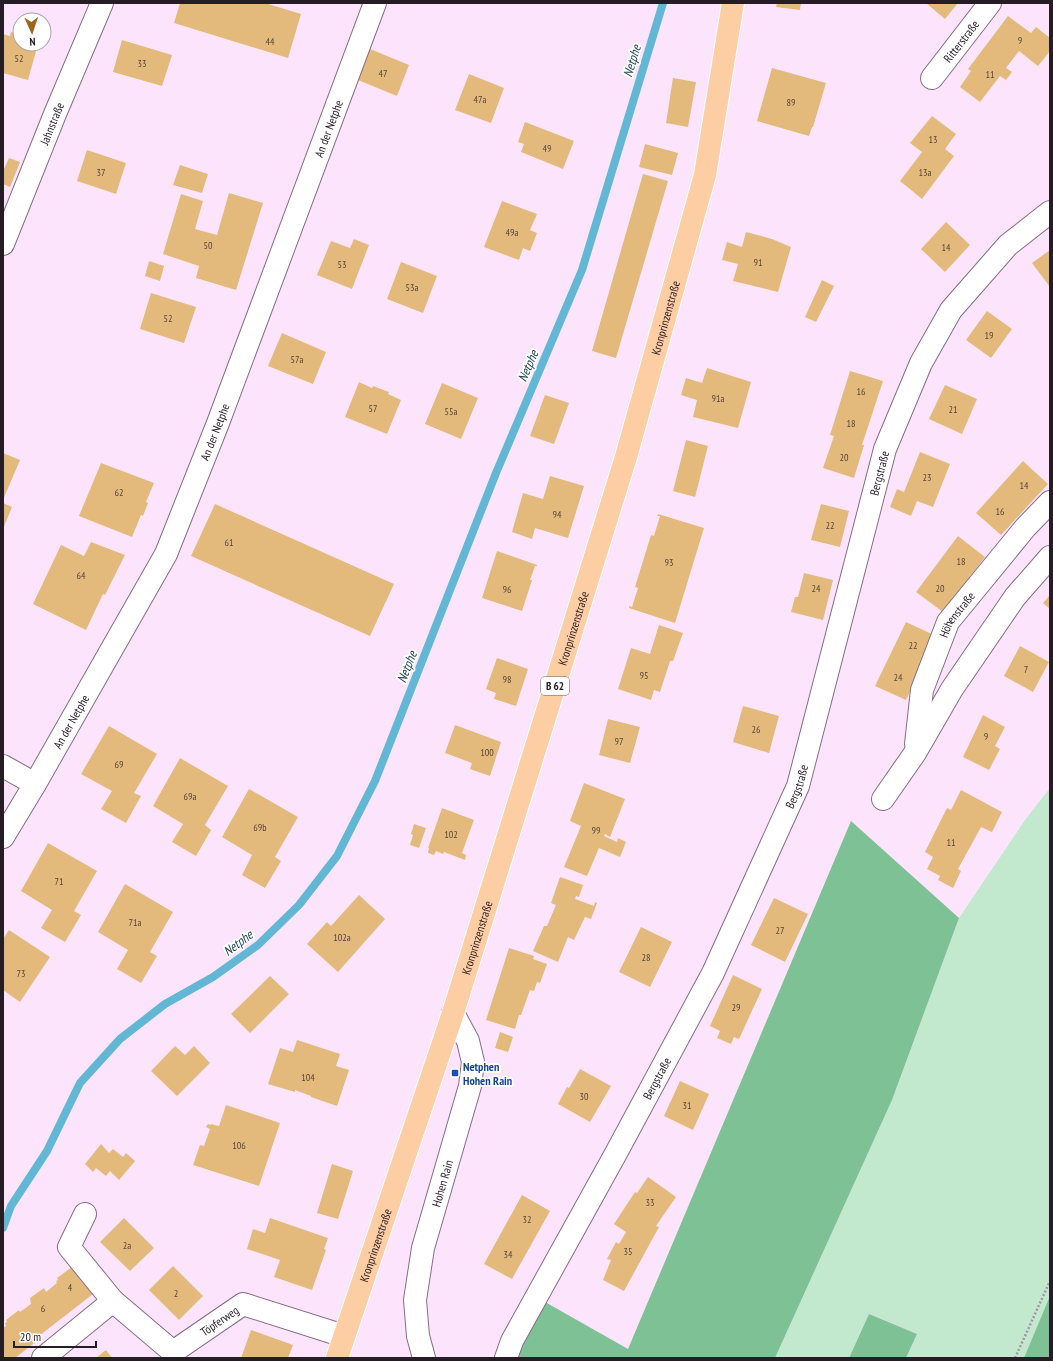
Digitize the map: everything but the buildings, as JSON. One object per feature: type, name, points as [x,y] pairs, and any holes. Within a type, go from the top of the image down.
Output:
[{"type":"main road","name":"Kronprinzenstraße","points":[[337,1358],[453,1013],[624,465],[705,175],[733,3]]},
{"type":"street","name":"Jahnstraße","points":[[3,244],[55,114],[102,3]]},
{"type":"street","name":"An der Netphe","points":[[3,837],[35,784],[166,554],[218,423],[376,3]]},
{"type":"street","name":"Ritterstraße","points":[[932,78],[990,3]]},
{"type":"street","name":"Bergstraße","points":[[506,1358],[512,1341],[615,1155],[713,973],[798,786],[885,449],[921,363],[952,310],[1008,245],[1050,212]]},
{"type":"street","name":"Höhenstraße","points":[[915,753],[922,690],[948,622],[1025,528],[1050,502]]},
{"type":"street","name":"Höhenstraße","points":[[883,798],[915,753],[956,682],[1015,597],[1050,557]]},
{"type":"street","points":[[3,766],[35,784]]},
{"type":"street","name":"Hohen Rain","points":[[424,1358],[418,1336],[415,1300],[423,1248],[470,1086],[473,1062],[468,1041],[453,1013]]},
{"type":"street","name":"Töpferweg","points":[[85,1214],[69,1247],[113,1301],[173,1352],[243,1304],[344,1336]]},
{"type":"street","points":[[42,1358],[113,1301]]},
{"type":"path","points":[[1015,1358],[1050,1281]]},
{"type":"green space","points":[[1050,788],[1050,1358],[906,1358],[917,1334],[869,1314],[849,1358],[775,1358],[892,1100],[959,918],[1025,820]]},
{"type":"green space","points":[[851,821],[959,918],[892,1100],[775,1358],[493,1358],[531,1294],[628,1349]]},
{"type":"green space","points":[[1050,1296],[1050,1358],[1024,1358]]},
{"type":"green space","points":[[869,1314],[917,1334],[906,1358],[849,1358]]},
{"type":"waterway","name":"Netphe","points":[[3,1228],[11,1206],[47,1151],[80,1083],[120,1039],[165,1004],[213,977],[258,945],[299,905],[337,856],[375,781],[496,473],[582,270],[663,3]]},
{"type":"place","name":"Netphen Hohen Rain","points":[[455,1073]]}]
